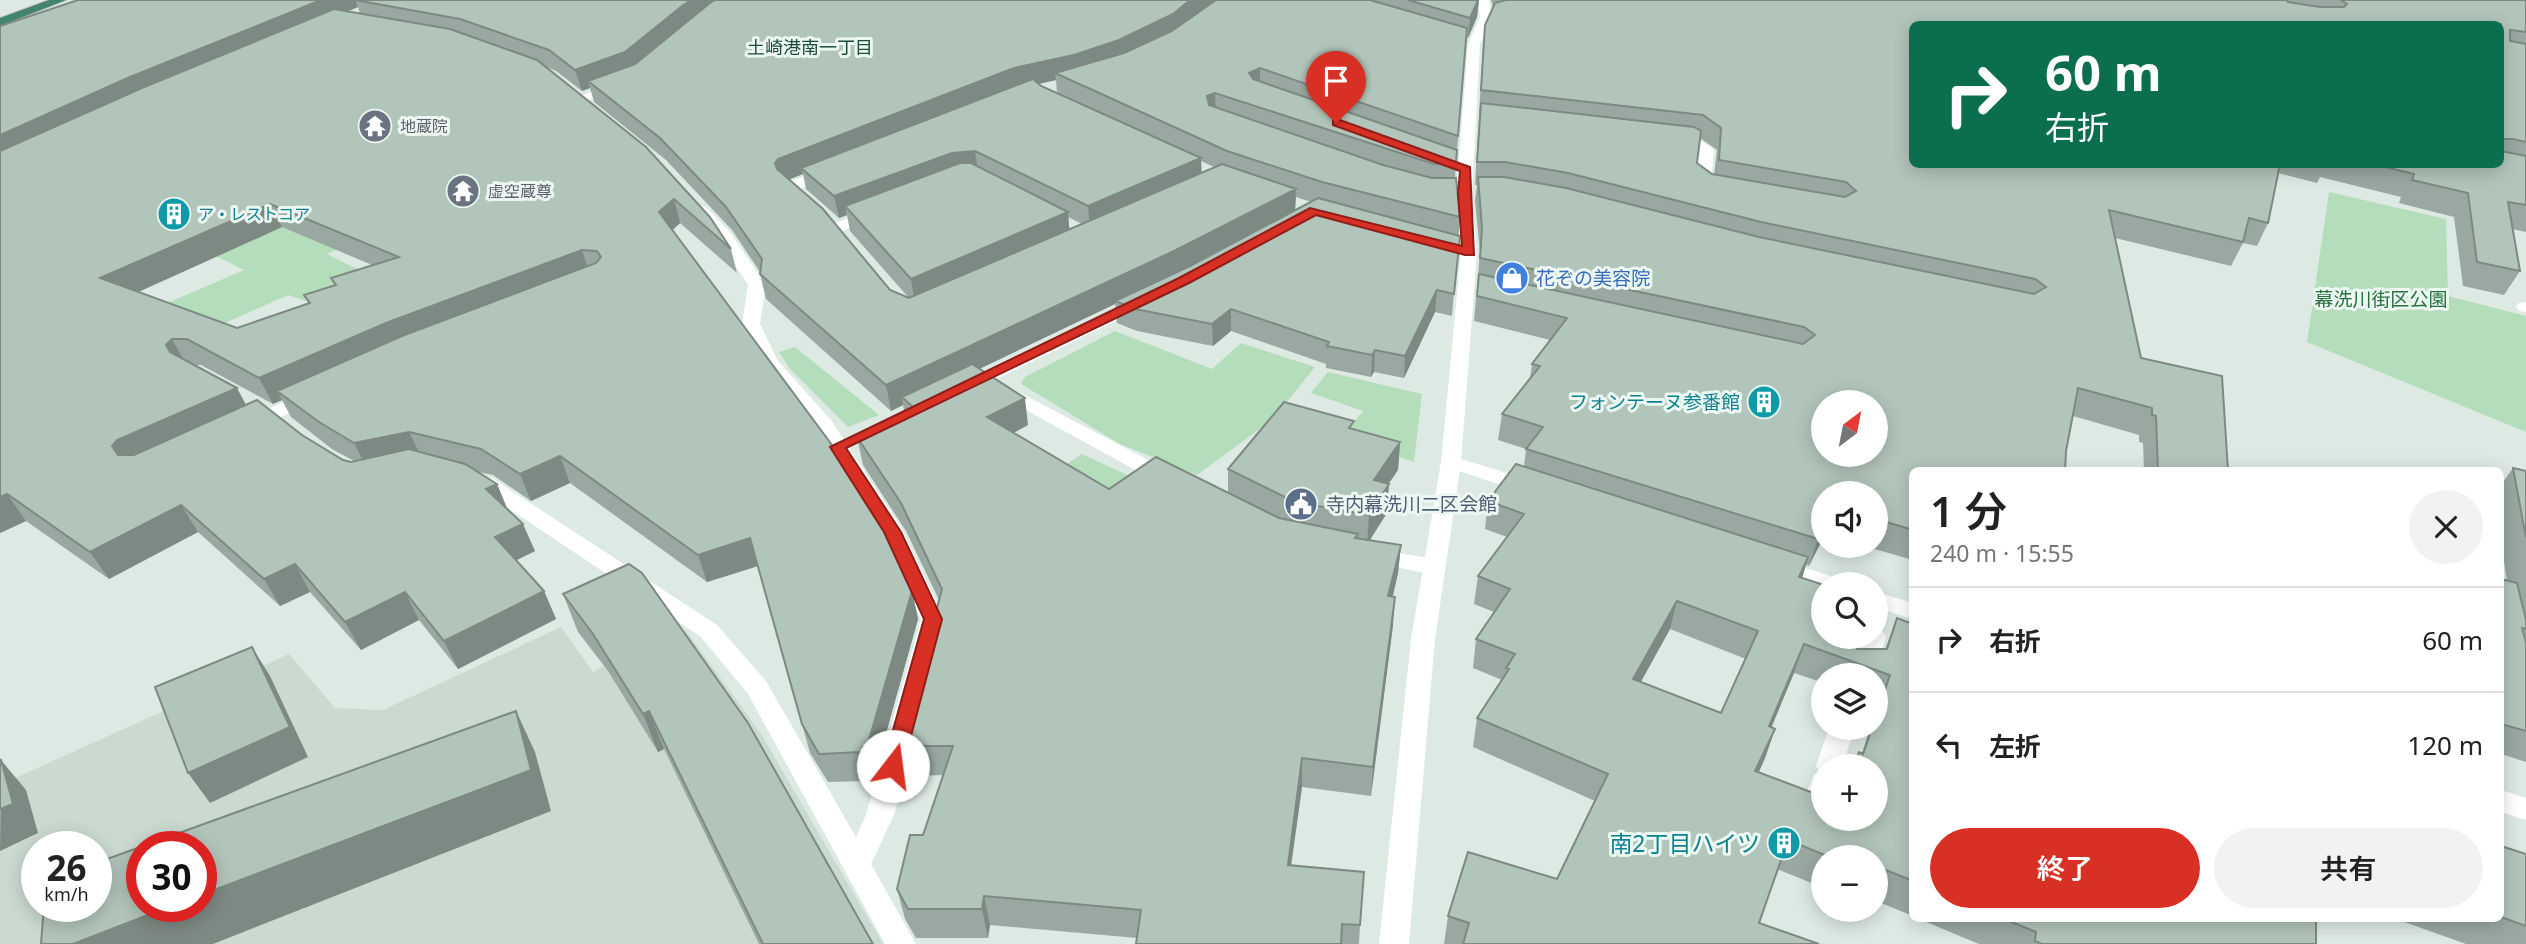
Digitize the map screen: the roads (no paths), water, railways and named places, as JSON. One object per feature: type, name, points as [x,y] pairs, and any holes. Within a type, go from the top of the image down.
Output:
[{"type":"highway","points":[[0,22],[60,0]]},
{"type":"street","points":[[1394,944],[1423,639],[1451,462],[1473,289],[1463,250],[1464,194],[1459,167],[1477,117],[1468,43],[1492,15],[1483,0]]},
{"type":"street","points":[[598,117],[573,96],[634,80]]},
{"type":"street","points":[[1654,138],[1693,143],[1707,150],[1703,186],[1727,194]]},
{"type":"street","points":[[841,166],[790,187],[831,225],[886,209]]},
{"type":"street","points":[[687,195],[724,236],[757,285],[751,324],[770,363],[844,444],[893,532],[933,619],[880,815],[857,864]]},
{"type":"street","points":[[947,395],[1159,293]]},
{"type":"street","points":[[983,378],[1107,448],[1180,484]]},
{"type":"street","points":[[236,430],[332,387]]},
{"type":"street","points":[[248,402],[271,414],[292,430]]},
{"type":"street","points":[[1451,462],[1555,496]]},
{"type":"street","points":[[459,477],[485,483],[709,631],[757,688],[901,944]]},
{"type":"street","points":[[1354,552],[1434,567]]},
{"type":"street","points":[[1751,559],[1811,578]]},
{"type":"street","points":[[1888,603],[1909,610]]},
{"type":"street","points":[[2504,802],[2526,809]]},
{"type":"place","name":"地蔵院","points":[[375,126]]},
{"type":"place","name":"虚空蔵尊","points":[[463,191]]},
{"type":"place","name":"ア・レストコア","points":[[174,214]]},
{"type":"place","name":"花ぞの美容院","points":[[1512,278]]},
{"type":"place","name":"フォンテーヌ参番館","points":[[1764,402]]},
{"type":"place","name":"寺内幕洗川二区会館","points":[[1301,504]]},
{"type":"place","name":"南2丁目ハイツ","points":[[1784,843]]},
{"type":"district","name":"土崎港南一丁目","points":[[810,47]]},
{"type":"park label","name":"幕洗川街区公園","points":[[2381,299]]}]
